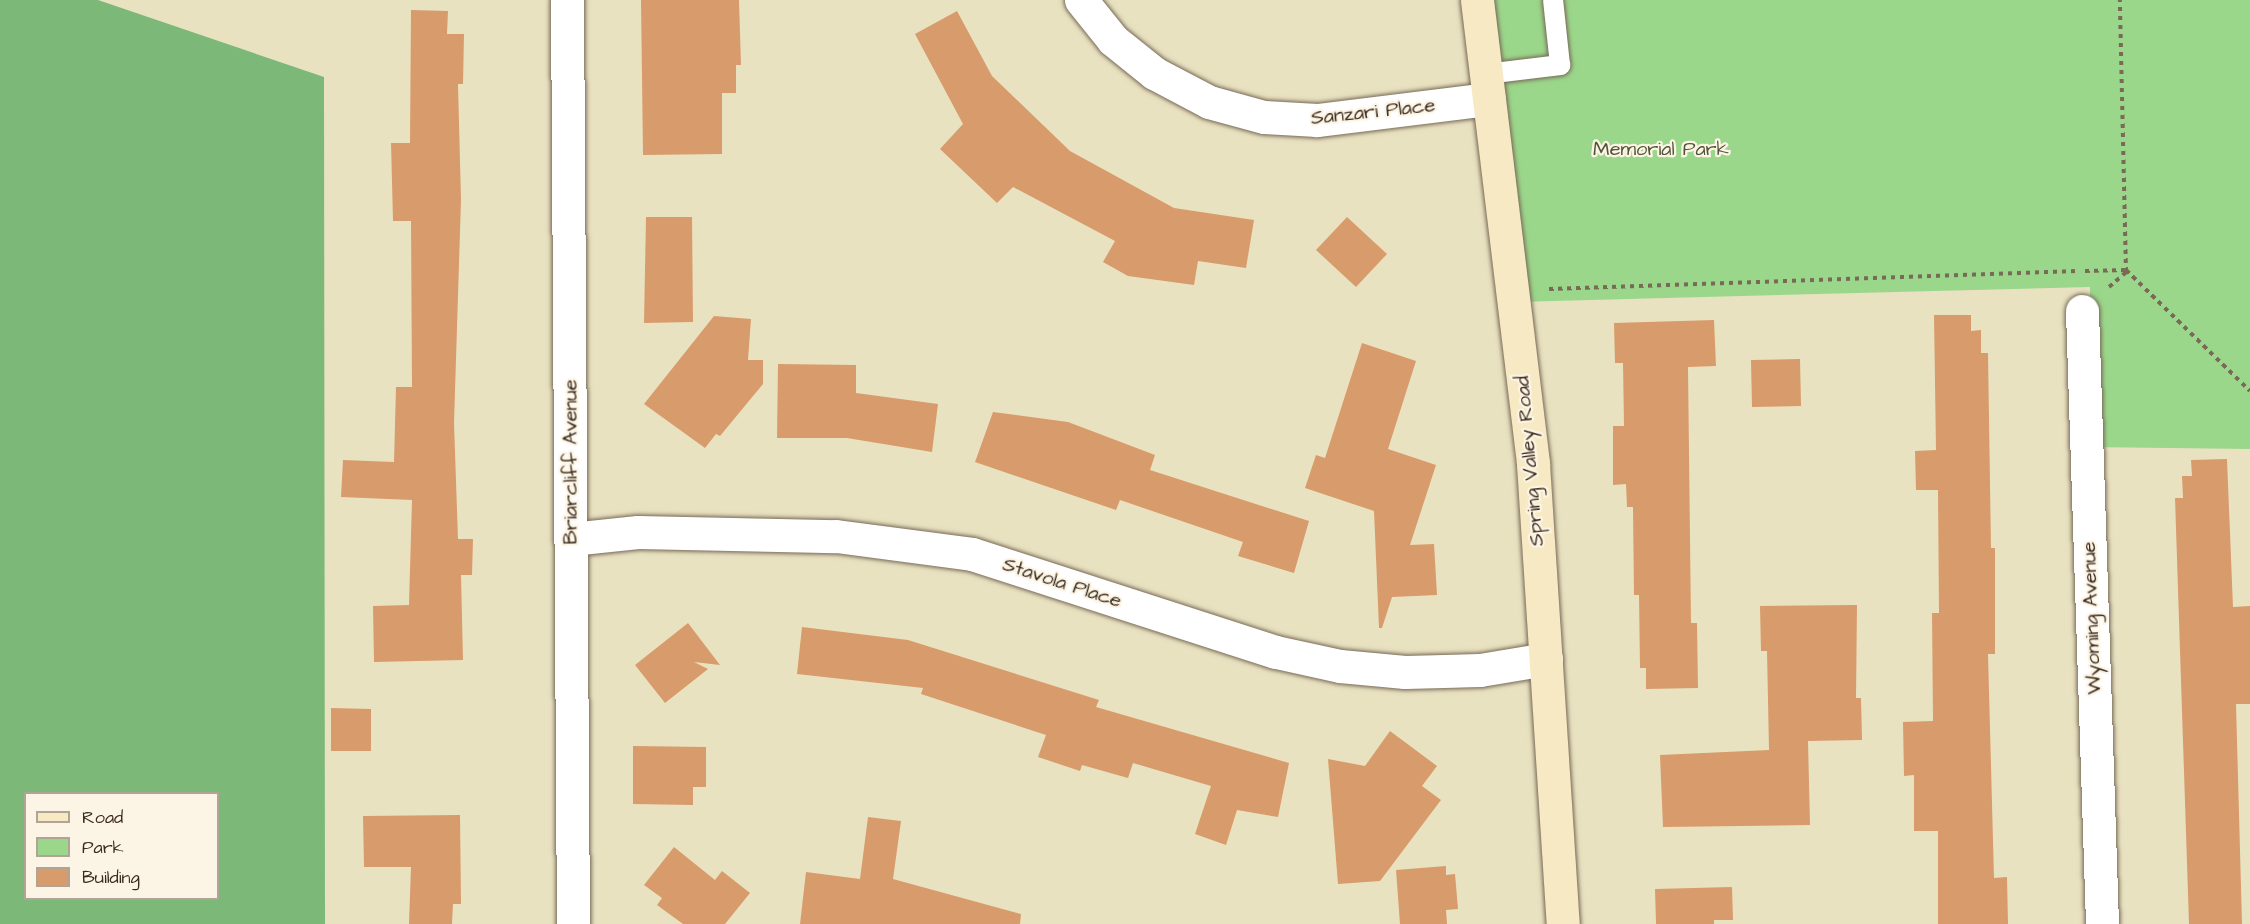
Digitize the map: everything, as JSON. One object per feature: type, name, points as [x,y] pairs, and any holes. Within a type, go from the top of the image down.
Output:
[{"type":"street","name":"Briarcliff Avenue","points":[[567,0],[573,924]]},
{"type":"street","name":"Sanzari Place","points":[[1081,0],[1113,40],[1154,73],[1209,102],[1264,117],[1317,120],[1488,86]]},
{"type":"street","name":"Spring Valley Road","points":[[1477,0],[1533,464],[1563,924]]},
{"type":"street","name":"Wyoming Avenue","points":[[2082,311],[2102,924]]},
{"type":"street","name":"Stavola Place","points":[[571,539],[638,532],[836,536],[972,554],[1276,652],[1340,666],[1405,672],[1480,670],[1545,659]]},
{"type":"lane","points":[[1488,86],[1560,64],[1553,0]]},
{"type":"path","points":[[2120,0],[2126,270],[2250,391]]},
{"type":"path","points":[[1512,290],[2126,270]]},
{"type":"path","points":[[2082,311],[2126,270]]},
{"type":"green space","points":[[0,0],[98,0],[324,77],[325,924],[0,924]]},
{"type":"green space","name":"Memorial Park","points":[[1477,0],[2250,0],[2250,449],[2086,447],[2090,287],[1513,302]]},
{"type":"building","points":[[641,0],[739,0],[741,65],[736,65],[736,93],[722,93],[722,154],[643,155]]},
{"type":"building","points":[[411,10],[448,11],[447,34],[464,34],[463,84],[458,84],[461,200],[454,423],[458,539],[473,539],[472,575],[461,575],[463,660],[374,662],[373,606],[409,605],[412,500],[341,497],[343,460],[394,462],[396,387],[412,387],[411,221],[393,221],[391,143],[410,143]]},
{"type":"building","points":[[957,11],[992,76],[1070,151],[1174,208],[1254,220],[1246,268],[1198,261],[1194,285],[1128,276],[1103,262],[1115,241],[1013,187],[997,203],[940,149],[963,124],[915,34]]},
{"type":"building","points":[[646,217],[692,217],[693,322],[644,323]]},
{"type":"building","points":[[1347,217],[1387,254],[1356,287],[1316,250]]},
{"type":"building","points":[[1934,315],[1971,315],[1971,331],[1981,330],[1981,353],[1988,353],[1991,548],[1995,548],[1995,654],[1988,654],[1994,878],[2007,877],[2008,924],[1938,924],[1938,831],[1914,831],[1914,775],[1904,776],[1903,722],[1933,721],[1932,613],[1939,613],[1938,490],[1916,490],[1915,451],[1936,450]]},
{"type":"building","points":[[714,316],[751,319],[748,360],[763,360],[763,384],[720,436],[716,434],[705,448],[644,404]]},
{"type":"building","points":[[1714,320],[1716,366],[1688,367],[1691,623],[1697,623],[1698,688],[1646,689],[1646,668],[1640,668],[1639,595],[1634,595],[1633,507],[1627,507],[1626,484],[1613,485],[1613,426],[1624,426],[1623,363],[1615,363],[1614,323]]},
{"type":"building","points":[[1362,343],[1416,361],[1388,449],[1436,465],[1410,545],[1434,544],[1437,595],[1392,597],[1382,628],[1379,628],[1374,511],[1305,488],[1316,455],[1325,458]]},
{"type":"building","points":[[1800,359],[1801,406],[1752,407],[1751,360]]},
{"type":"building","points":[[778,364],[856,365],[856,393],[938,404],[932,452],[847,438],[777,438]]},
{"type":"building","points":[[993,412],[1068,422],[1155,455],[1150,470],[1309,521],[1294,573],[1238,556],[1243,542],[1120,500],[1116,510],[975,462]]},
{"type":"building","points":[[2227,459],[2233,607],[2250,606],[2250,704],[2236,704],[2242,924],[2189,924],[2175,498],[2183,498],[2182,476],[2192,476],[2191,460]]},
{"type":"building","points":[[1857,605],[1856,698],[1861,698],[1862,740],[1808,741],[1810,825],[1663,827],[1660,755],[1769,750],[1767,651],[1761,651],[1760,606]]},
{"type":"building","points":[[688,623],[720,665],[694,662],[708,669],[665,703],[635,665]]},
{"type":"building","points":[[802,627],[908,640],[1099,700],[1096,707],[1289,763],[1278,817],[1237,810],[1226,845],[1195,834],[1211,786],[1133,763],[1128,778],[1082,765],[1080,771],[1038,757],[1046,735],[921,694],[923,688],[797,674]]},
{"type":"building","points":[[331,708],[371,709],[371,751],[331,751]]},
{"type":"building","points":[[1390,731],[1437,766],[1422,786],[1441,800],[1380,881],[1338,884],[1328,759],[1365,766]]},
{"type":"building","points":[[633,746],[706,747],[706,787],[693,787],[693,805],[633,804]]},
{"type":"building","points":[[460,815],[461,904],[453,904],[452,924],[409,924],[411,867],[364,867],[363,816]]},
{"type":"building","points":[[868,817],[901,821],[893,879],[1021,914],[1020,924],[800,924],[806,872],[860,879]]},
{"type":"building","points":[[674,847],[715,880],[722,871],[750,893],[725,924],[683,924],[657,905],[662,898],[644,885]]},
{"type":"building","points":[[1446,866],[1446,875],[1455,874],[1458,909],[1446,910],[1447,924],[1400,924],[1396,870]]},
{"type":"building","points":[[1732,887],[1733,920],[1714,920],[1714,924],[1656,924],[1655,889]]}]
